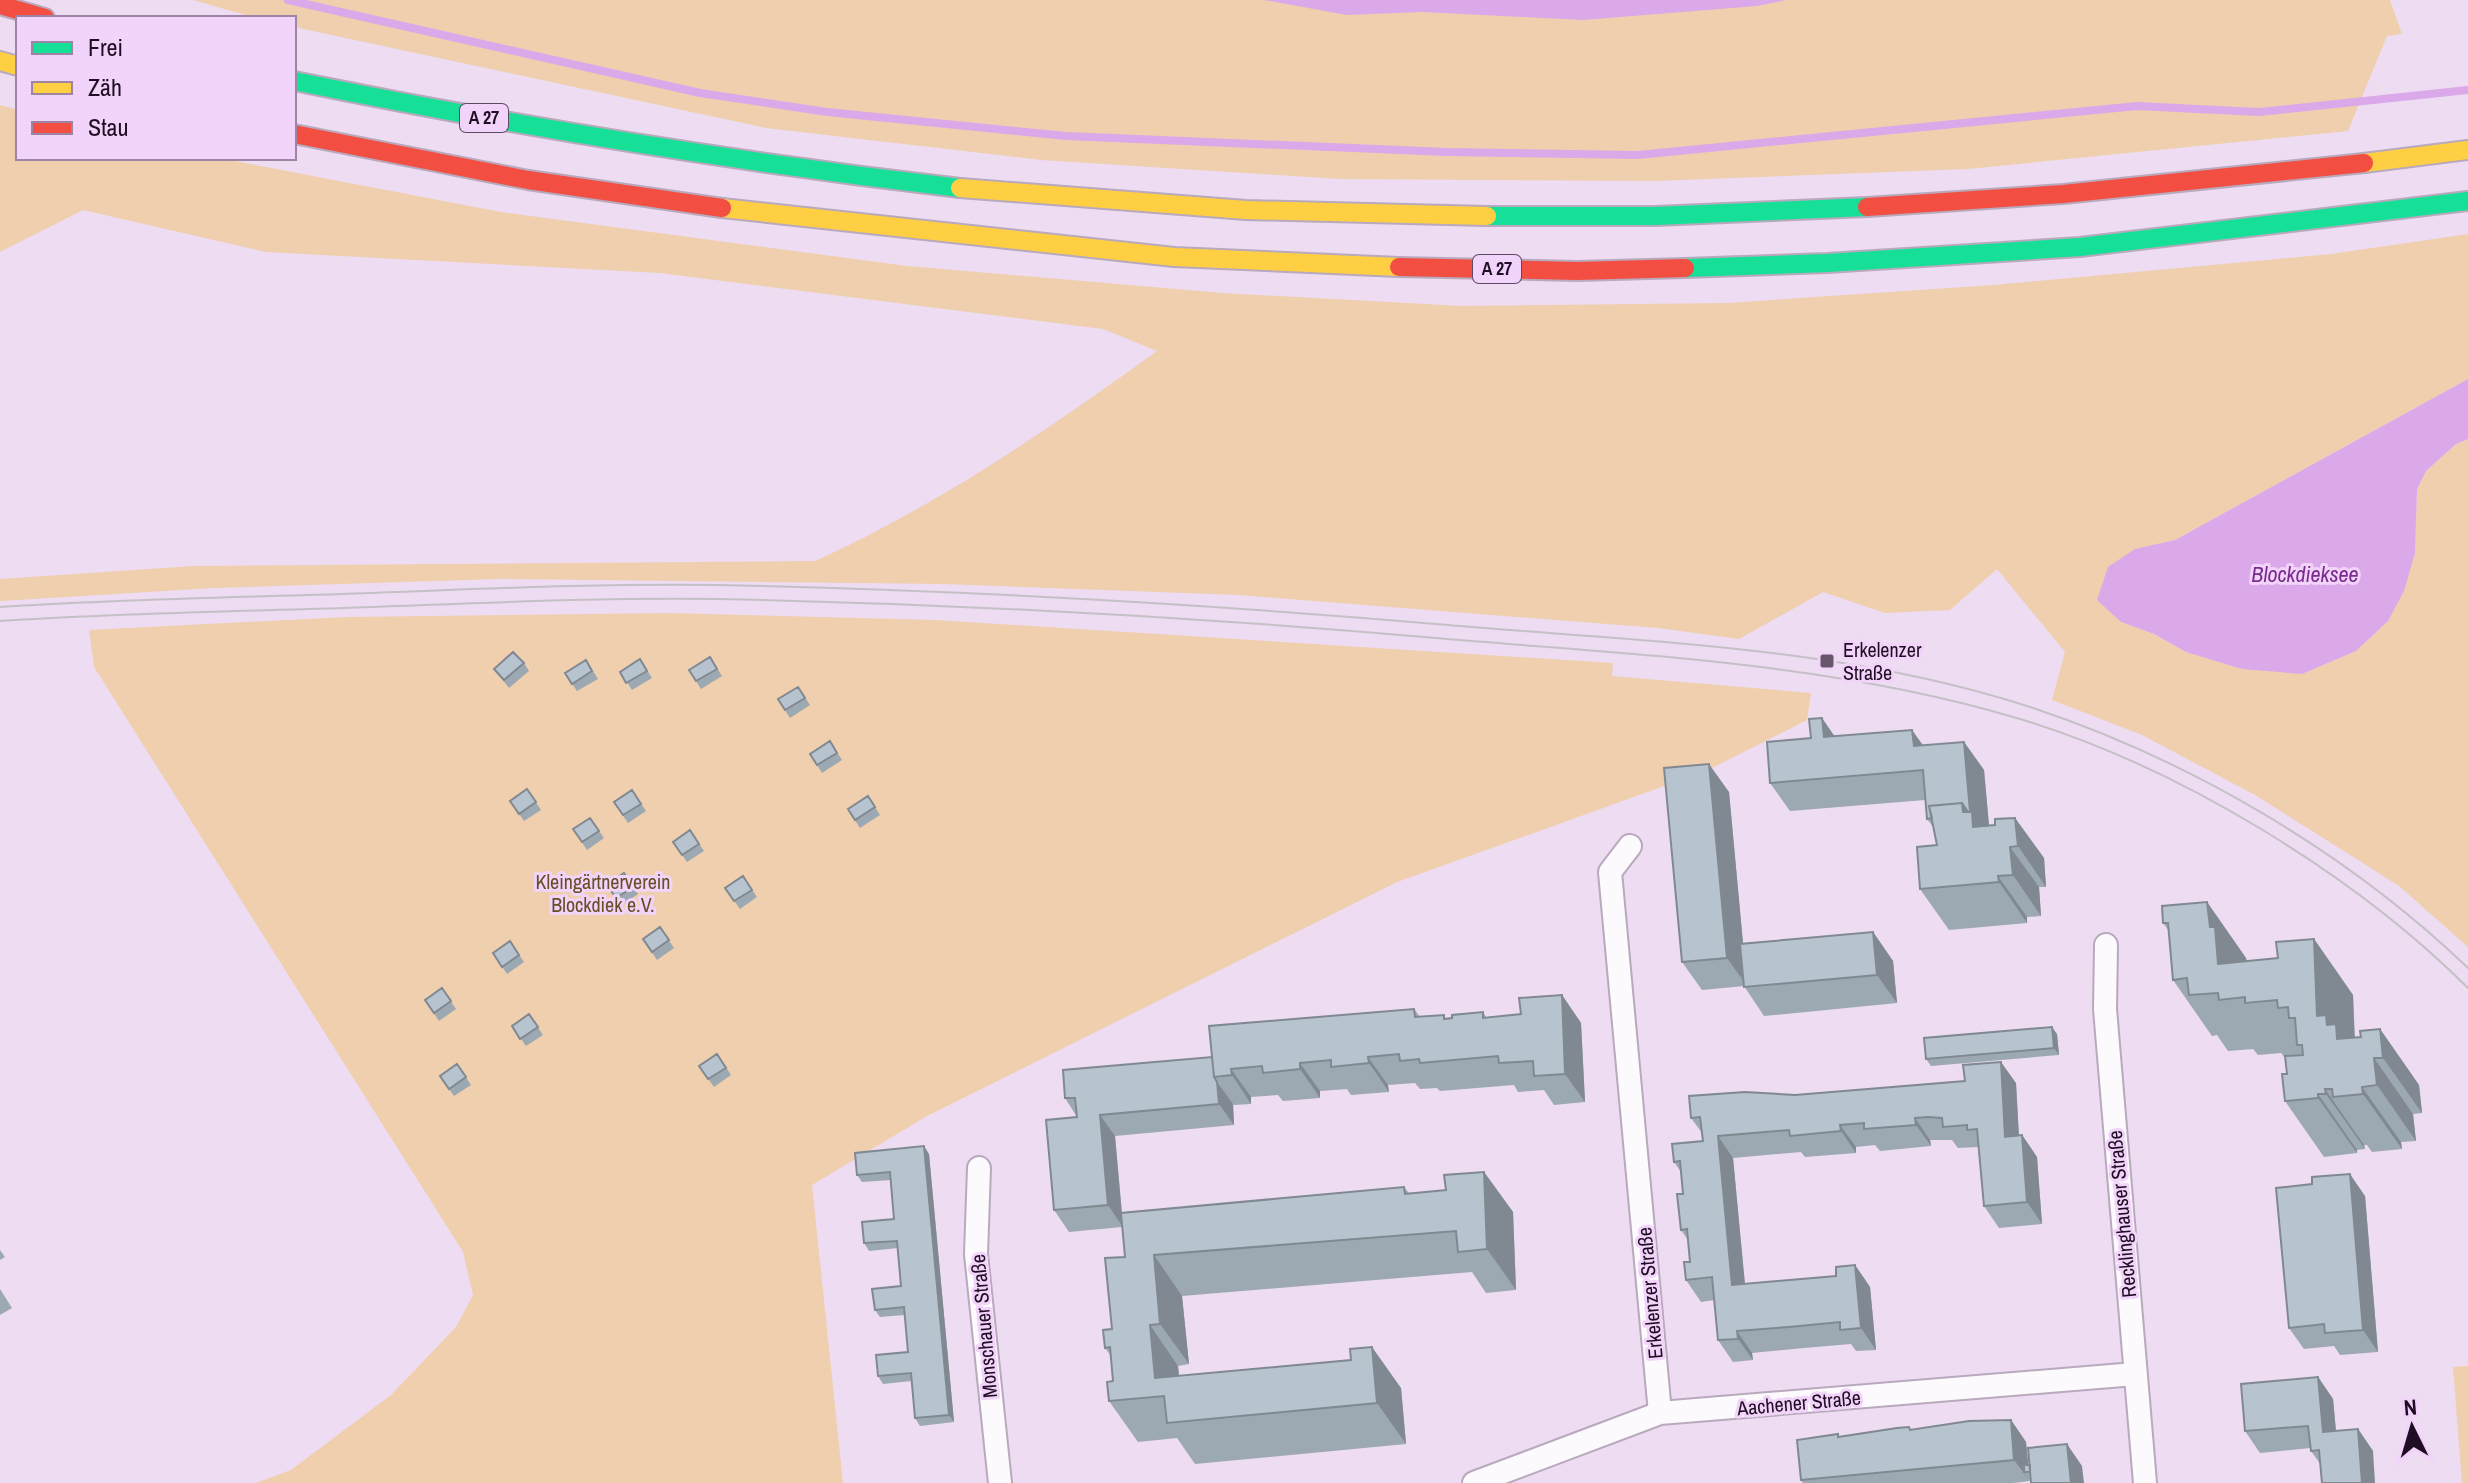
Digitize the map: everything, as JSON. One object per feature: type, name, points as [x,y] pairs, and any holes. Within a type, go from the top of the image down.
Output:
[{"type":"highway","points":[[0,5],[38,16]]},
{"type":"highway","name":"A 27","points":[[296,81],[401,104],[674,151],[918,183],[1196,206],[1381,215],[1569,217],[1806,212],[2032,198],[2251,177],[2468,150]]},
{"type":"highway","name":"A 27","points":[[296,134],[497,174],[669,202],[1174,257],[1376,266],[1577,271],[1827,263],[2080,247],[2468,201]]},
{"type":"street","name":"Erkelenzer Straße","points":[[1630,846],[1610,872],[1660,1413]]},
{"type":"street","name":"Recklinghauser Straße","points":[[2106,945],[2105,1009],[2145,1483]]},
{"type":"street","name":"Monschauer Straße","points":[[979,1168],[976,1254],[1000,1483]]},
{"type":"street","name":"Aachener Straße","points":[[1474,1483],[1660,1413],[2135,1374]]},
{"type":"green space","points":[[193,0],[2390,0],[2402,34],[2387,36],[2348,131],[1968,169],[1655,181],[1341,179],[1041,160],[766,128],[296,27],[296,16],[249,16]]},
{"type":"green space","points":[[0,105],[16,109],[16,160],[229,160],[501,212],[907,266],[1223,293],[1461,306],[1728,303],[1994,285],[2331,254],[2468,234],[2468,379],[2175,540],[2135,550],[2121,622],[2154,634],[2186,652],[2302,674],[2356,651],[2388,621],[2415,553],[2417,489],[2426,471],[2456,444],[2468,439],[2468,947],[2399,886],[2255,795],[2142,735],[2052,700],[2065,652],[1997,569],[1950,610],[1885,613],[1823,592],[1739,639],[1658,628],[1238,595],[944,584],[499,579],[214,588],[0,601],[0,579],[194,566],[815,561],[905,516],[991,465],[1157,351],[1103,329],[660,273],[266,252],[83,210],[0,252]]},
{"type":"green space","name":"Kleingärtnerverein Blockdiek e.V.","points":[[670,613],[936,620],[1613,663],[1612,676],[1811,693],[1807,720],[1706,771],[1397,882],[927,1116],[812,1185],[843,1483],[256,1483],[291,1470],[391,1395],[456,1327],[473,1295],[463,1252],[94,667],[89,630],[347,617]]},
{"type":"green space","points":[[2468,1366],[2468,1483],[2462,1483],[2453,1367]]},
{"type":"water","points":[[1264,0],[1786,0],[1757,6],[1583,20],[1423,12],[1347,15]]},
{"type":"water","name":"Blockdieksee","points":[[2468,379],[2468,439],[2456,444],[2426,471],[2417,489],[2415,553],[2404,591],[2388,621],[2356,651],[2302,674],[2242,669],[2186,652],[2154,634],[2121,622],[2097,600],[2108,567],[2135,549],[2175,540]]},
{"type":"building","points":[[513,652],[524,663],[504,680],[494,669]]},
{"type":"building","points":[[710,657],[717,669],[696,681],[689,670]]},
{"type":"building","points":[[640,659],[647,671],[626,683],[620,672]]},
{"type":"building","points":[[586,660],[592,671],[572,684],[565,673]]},
{"type":"building","points":[[798,687],[805,698],[785,710],[778,699]]},
{"type":"building","points":[[1822,718],[1824,737],[1912,730],[1914,746],[1964,742],[1970,812],[1962,803],[1929,806],[1932,818],[1927,819],[1923,770],[1770,783],[1767,742],[1811,738],[1809,719]]},
{"type":"building","points":[[830,741],[837,753],[817,765],[810,754]]},
{"type":"building","points":[[1709,764],[1727,958],[1682,962],[1664,768]]},
{"type":"building","points":[[527,789],[536,802],[519,814],[510,801]]},
{"type":"building","points":[[632,790],[641,804],[623,815],[614,802]]},
{"type":"building","points":[[868,796],[875,807],[855,820],[848,809]]},
{"type":"building","points":[[1962,803],[1963,812],[1972,812],[1973,827],[1995,825],[1995,819],[2015,818],[2018,846],[2010,847],[2013,875],[1998,876],[1999,882],[1920,889],[1917,847],[1937,845],[1929,806]]},
{"type":"building","points":[[590,818],[599,831],[582,842],[573,829]]},
{"type":"building","points":[[690,830],[699,844],[682,855],[673,842]]},
{"type":"building","points":[[624,873],[633,887],[616,898],[607,885]]},
{"type":"building","points":[[743,876],[752,890],[734,901],[725,888]]},
{"type":"building","points":[[2207,902],[2210,927],[2215,927],[2218,964],[2278,958],[2276,942],[2314,939],[2317,1016],[2326,1015],[2327,1025],[2336,1024],[2337,1039],[2361,1037],[2360,1031],[2380,1029],[2383,1058],[2374,1058],[2377,1085],[2362,1087],[2363,1094],[2333,1097],[2332,1089],[2325,1089],[2326,1094],[2318,1094],[2318,1098],[2285,1101],[2282,1074],[2287,1074],[2285,1056],[2303,1055],[2302,1045],[2297,1045],[2295,1018],[2289,1018],[2288,1007],[2278,1008],[2277,1000],[2245,1003],[2245,997],[2219,1000],[2218,993],[2189,995],[2187,978],[2173,980],[2168,923],[2163,923],[2162,906]]},
{"type":"building","points":[[660,927],[669,940],[652,952],[643,939]]},
{"type":"building","points":[[1873,932],[1877,975],[1744,987],[1740,944]]},
{"type":"building","points":[[510,941],[519,955],[502,967],[493,953]]},
{"type":"building","points":[[442,988],[451,1001],[434,1013],[425,1000]]},
{"type":"building","points":[[1562,995],[1565,1074],[1534,1076],[1533,1061],[1499,1063],[1498,1056],[1420,1063],[1419,1059],[1400,1061],[1399,1054],[1368,1057],[1369,1063],[1331,1067],[1331,1060],[1300,1063],[1300,1069],[1263,1073],[1262,1066],[1231,1069],[1232,1075],[1214,1077],[1209,1026],[1414,1009],[1415,1017],[1444,1015],[1444,1019],[1452,1018],[1452,1015],[1483,1012],[1483,1018],[1521,1014],[1519,998]]},
{"type":"building","points":[[529,1014],[538,1027],[520,1039],[512,1026]]},
{"type":"building","points":[[2052,1027],[2054,1048],[1926,1059],[1924,1038]]},
{"type":"building","points":[[717,1054],[726,1068],[708,1079],[699,1066]]},
{"type":"building","points":[[1212,1057],[1219,1104],[1100,1115],[1108,1205],[1054,1210],[1046,1120],[1077,1117],[1075,1098],[1065,1098],[1063,1070]]},
{"type":"building","points":[[2001,1062],[2005,1137],[2022,1135],[2027,1202],[1984,1206],[1977,1129],[1967,1130],[1967,1125],[1943,1127],[1942,1118],[1915,1118],[1916,1125],[1864,1129],[1864,1123],[1840,1125],[1841,1131],[1790,1136],[1789,1130],[1718,1136],[1732,1285],[1836,1276],[1836,1267],[1855,1265],[1861,1328],[1840,1330],[1840,1322],[1737,1331],[1738,1339],[1718,1340],[1712,1277],[1686,1280],[1684,1262],[1690,1262],[1687,1229],[1681,1230],[1677,1194],[1683,1194],[1680,1161],[1674,1162],[1672,1144],[1703,1141],[1700,1117],[1691,1118],[1689,1096],[1745,1092],[1795,1095],[1965,1081],[1963,1065]]},
{"type":"building","points":[[457,1064],[466,1077],[449,1089],[440,1076]]},
{"type":"building","points":[[924,1146],[949,1415],[915,1418],[911,1373],[878,1376],[876,1355],[908,1352],[904,1307],[875,1310],[872,1289],[901,1286],[897,1241],[864,1243],[862,1222],[894,1219],[890,1172],[857,1175],[855,1153]]},
{"type":"building","points":[[1484,1172],[1487,1249],[1458,1252],[1456,1231],[1154,1255],[1160,1324],[1150,1325],[1155,1378],[1351,1360],[1350,1349],[1372,1347],[1377,1403],[1167,1423],[1164,1396],[1109,1401],[1107,1382],[1113,1381],[1110,1347],[1105,1348],[1103,1330],[1112,1329],[1105,1258],[1125,1257],[1121,1213],[1404,1187],[1405,1194],[1446,1190],[1444,1175]]},
{"type":"building","points":[[2350,1174],[2363,1330],[2325,1333],[2324,1324],[2289,1328],[2276,1188],[2312,1184],[2312,1177]]},
{"type":"building","points":[[2318,1377],[2323,1432],[2358,1429],[2362,1483],[2322,1483],[2319,1450],[2311,1451],[2308,1426],[2245,1431],[2241,1384]]},
{"type":"building","points":[[2011,1420],[2014,1460],[1801,1480],[1797,1440],[1897,1428],[1909,1427],[1910,1430],[1969,1421]]},
{"type":"building","points":[[2067,1444],[2071,1483],[2031,1483],[2028,1448]]},
{"type":"building","points":[[2024,1465],[2030,1465],[2030,1472],[2024,1472]]},
{"type":"waterway","points":[[288,0],[700,93],[827,112],[1066,136],[1447,152],[1638,155],[2137,106],[2259,112],[2468,90]]},
{"type":"tram line","points":[[0,607],[564,586],[809,587],[992,594],[1266,611],[1668,642],[1815,659],[1960,687],[2030,707],[2149,754],[2207,782],[2318,848],[2371,886],[2468,968]]},
{"type":"tram line","points":[[0,621],[564,600],[809,601],[1078,612],[1257,624],[1657,656],[1804,673],[1949,700],[2020,719],[2079,739],[2140,765],[2200,794],[2317,865],[2422,945],[2468,988]]},
{"type":"traffic: fast","points":[[296,81],[626,142],[960,188]]},
{"type":"traffic: fast","points":[[1685,268],[1827,263],[2080,247],[2468,201]]},
{"type":"traffic: fast","points":[[1487,216],[1655,216],[1867,207]]},
{"type":"traffic: slow","points":[[0,61],[16,65]]},
{"type":"traffic: slow","points":[[2364,163],[2468,150]]},
{"type":"traffic: slow","points":[[960,188],[1246,210],[1487,216]]},
{"type":"traffic: slow","points":[[722,208],[1174,257],[1399,267]]},
{"type":"traffic: jam","points":[[0,5],[38,16]]},
{"type":"traffic: jam","points":[[296,134],[528,180],[722,208]]},
{"type":"traffic: jam","points":[[1867,207],[2063,194],[2364,163]]},
{"type":"traffic: jam","points":[[1399,267],[1577,271],[1685,268]]},
{"type":"place","name":"Erkelenzer Straße","points":[[1827,661]]}]
